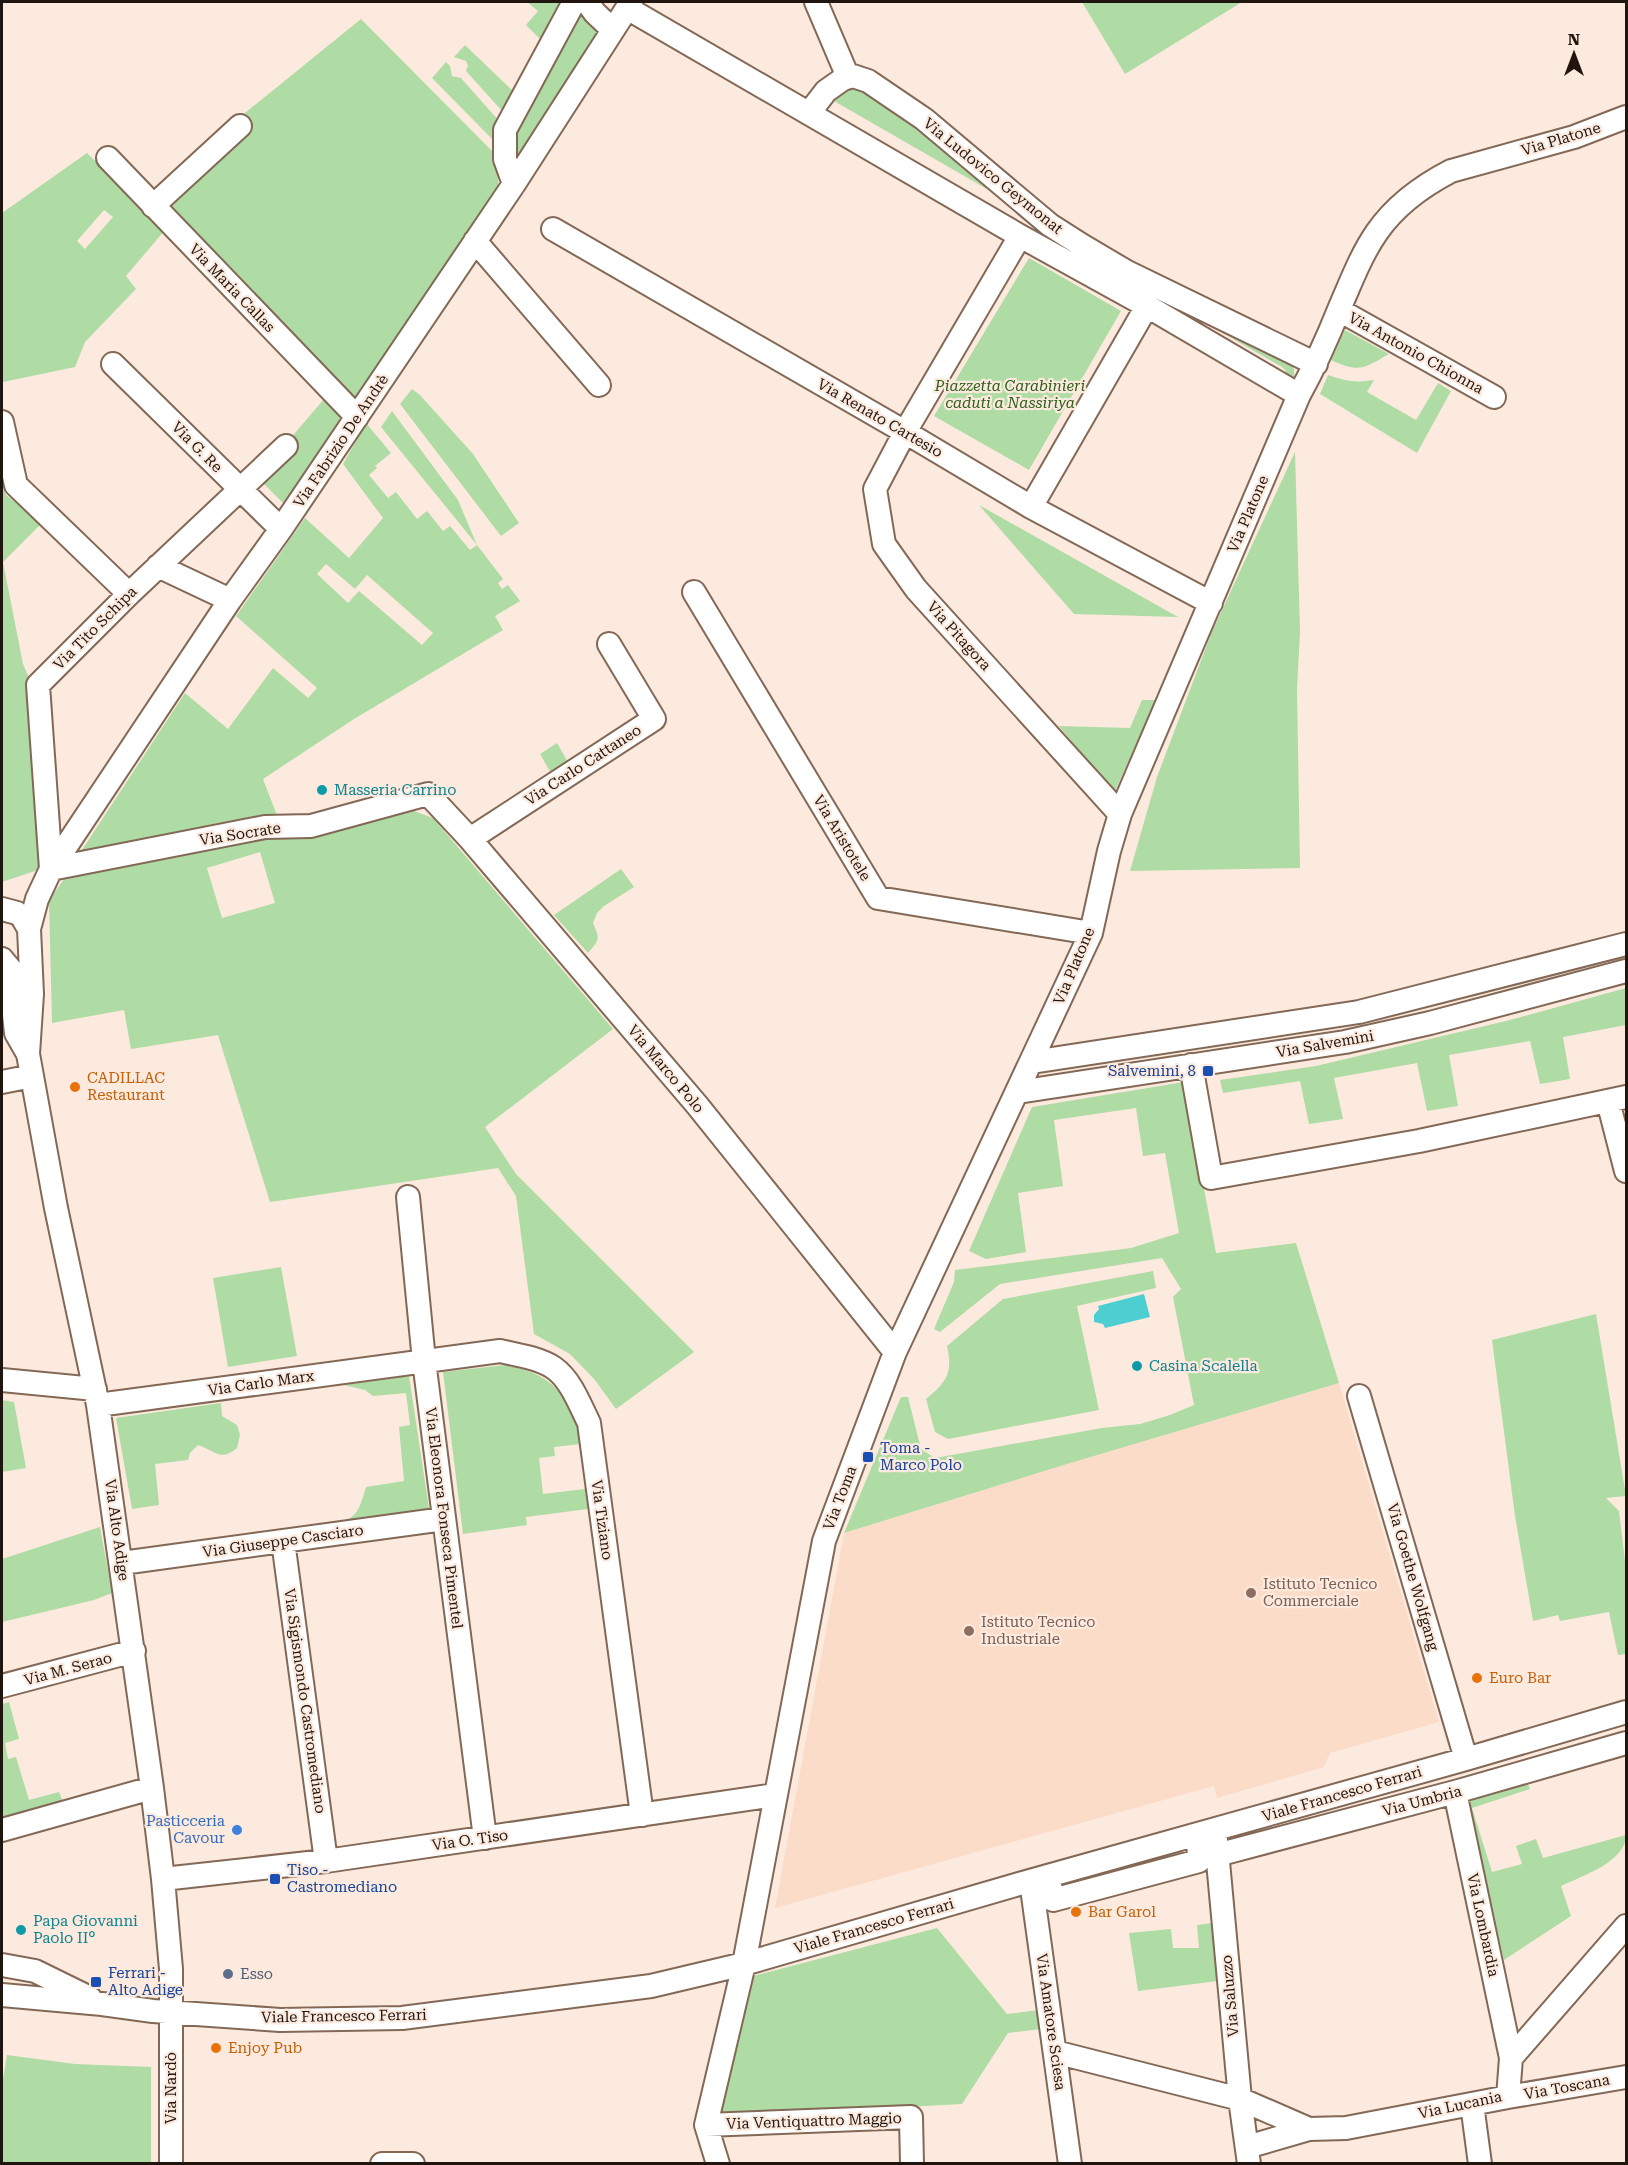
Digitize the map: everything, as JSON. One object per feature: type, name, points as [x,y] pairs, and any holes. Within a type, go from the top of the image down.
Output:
[{"type":"street","points":[[514,184],[505,159],[505,130],[574,2]]},
{"type":"street","points":[[586,2],[613,30]]},
{"type":"street","points":[[808,113],[826,91],[838,81],[848,77],[816,2]]},
{"type":"street","name":"Via Fabrizio De Andrè","points":[[14,919],[49,873],[230,600],[281,529],[514,184],[629,5]]},
{"type":"street","name":"Via Ludovico Geymonat","points":[[629,5],[808,113],[1299,395]]},
{"type":"street","name":"Via Ludovico Geymonat","points":[[848,77],[860,77],[868,81],[916,113],[1035,213],[1083,246],[1127,272],[1316,364]]},
{"type":"street","name":"Via Platone","points":[[1032,1062],[1091,933],[1109,851],[1120,814],[1299,395],[1316,364],[1359,262],[1377,231],[1409,198],[1436,179],[1466,166],[1574,137],[1626,117]]},
{"type":"street","points":[[153,206],[240,126]]},
{"type":"street","name":"Via Maria Callas","points":[[108,158],[357,417]]},
{"type":"street","name":"Via Renato Cartesio","points":[[553,229],[1031,507],[1210,603]]},
{"type":"street","name":"Via Pitagora","points":[[1020,236],[905,432],[875,489],[884,544],[916,589],[1120,814]]},
{"type":"street","points":[[475,241],[599,385]]},
{"type":"street","points":[[1031,507],[1147,306]]},
{"type":"street","name":"Via Antonio Chionna","points":[[1339,310],[1494,397]]},
{"type":"street","name":"Via G. Re","points":[[113,364],[281,529]]},
{"type":"street","points":[[2,422],[16,485],[129,594]]},
{"type":"street","name":"Via Tito Schipa","points":[[49,873],[38,685],[158,566],[286,446]]},
{"type":"street","points":[[158,566],[230,600]]},
{"type":"street","name":"Via Aristotele","points":[[694,592],[878,898],[1091,933]]},
{"type":"street","name":"Via Carlo Cattaneo","points":[[470,839],[654,719],[609,644]]},
{"type":"street","name":"Via Socrate","points":[[49,873],[265,827],[311,826],[428,794]]},
{"type":"street","name":"Via Marco Polo","points":[[428,794],[470,839],[697,1105],[895,1352]]},
{"type":"street","name":"Via Alto Adige","points":[[2,958],[20,954],[14,919]]},
{"type":"street","name":"Via Alto Adige","points":[[14,919],[32,994],[30,1065],[56,1208],[96,1397],[122,1563],[163,1879],[171,1969],[172,2012]]},
{"type":"street","name":"Via Salvemini","points":[[1032,1062],[1359,1012],[1626,944]]},
{"type":"street","name":"Via Alto Adige","points":[[2,958],[12,971],[14,997],[12,1006],[16,1033],[30,1065]]},
{"type":"street","name":"Via Salvemini","points":[[1018,1092],[1345,1042],[1430,1023],[1626,971]]},
{"type":"street","name":"Via Toma","points":[[706,2125],[744,1964],[824,1542],[895,1352],[1032,1062]]},
{"type":"street","points":[[2,1083],[30,1065]]},
{"type":"street","points":[[1191,1065],[1212,1178],[1409,1143],[1617,1099],[1626,1171]]},
{"type":"street","name":"Via Eleonora Fonseca Pimentel","points":[[408,1197],[424,1361],[485,1838]]},
{"type":"street","name":"Via Tiziano","points":[[424,1361],[500,1351],[531,1358],[554,1368],[573,1390],[589,1423],[642,1815]]},
{"type":"street","name":"Via Carlo Marx","points":[[2,1380],[96,1397],[424,1361]]},
{"type":"street","name":"Via Goethe Wolfgang","points":[[1359,1396],[1466,1759]]},
{"type":"street","name":"Via Giuseppe Casciaro","points":[[122,1563],[444,1520]]},
{"type":"street","name":"Via Sigismondo Castromediano","points":[[283,1541],[326,1861]]},
{"type":"street","name":"Via M. Serao","points":[[2,1686],[134,1651]]},
{"type":"street","name":"Viale Francesco Ferrari","points":[[2,1995],[280,2020],[402,2018],[651,1986],[744,1964],[1626,1712]]},
{"type":"street","name":"Via Umbria","points":[[1217,1855],[1455,1792],[1626,1743]]},
{"type":"street","points":[[2,1830],[152,1788]]},
{"type":"street","name":"Via Lombardia","points":[[1455,1792],[1511,2058]]},
{"type":"street","name":"Via O. Tiso","points":[[163,1879],[326,1861],[775,1795]]},
{"type":"street","name":"Via Saluzzo","points":[[1207,1832],[1217,1855],[1240,2099],[1248,2155]]},
{"type":"street","name":"Via Amatore Sciesa","points":[[1040,1878],[1055,2052],[1070,2163]]},
{"type":"street","points":[[1511,2058],[1626,1926]]},
{"type":"street","name":"Viale Francesco Ferrari","points":[[2,1965],[35,1971],[102,2004]]},
{"type":"street","name":"Via Nardò","points":[[171,2163],[172,2012]]},
{"type":"street","name":"Via Lucania","points":[[1055,2052],[1240,2099],[1309,2129]]},
{"type":"street","name":"Via Lucania","points":[[1248,2155],[1309,2129],[1346,2127],[1508,2097],[1511,2058]]},
{"type":"street","name":"Via Toscana","points":[[1508,2097],[1626,2077]]},
{"type":"street","points":[[1473,2104],[1480,2163]]},
{"type":"street","name":"Via Ventiquattro Maggio","points":[[706,2125],[911,2117],[912,2163]]},
{"type":"street","points":[[706,2125],[718,2163]]},
{"type":"street","points":[[382,2163],[413,2163]]},
{"type":"shaded area","points":[[1339,1383],[1439,1722],[1330,1753],[1324,1767],[1217,1798],[1214,1786],[775,1908],[844,1533]]},
{"type":"green space","points":[[527,2],[562,2],[541,40],[526,25],[538,11]]},
{"type":"green space","points":[[1082,2],[1242,2],[1125,74]]},
{"type":"green space","points":[[580,7],[599,32],[515,160],[511,132]]},
{"type":"green space","points":[[361,19],[495,154],[499,188],[354,400],[169,209],[250,130],[240,117]]},
{"type":"green space","points":[[465,45],[513,91],[503,112],[466,71],[468,66],[466,61],[454,57]]},
{"type":"green space","points":[[446,62],[450,66],[452,76],[461,78],[499,121],[496,143],[432,78]]},
{"type":"green space","points":[[849,86],[875,92],[999,196],[834,101]]},
{"type":"green space","points":[[87,153],[165,230],[126,276],[136,289],[85,342],[75,367],[2,381],[2,213]],"holes":[[[104,210],[113,217],[85,249],[77,241]]]},
{"type":"green space","name":"Piazzetta Carabinieri caduti a Nassiriya","points":[[1029,258],[1121,311],[1029,470],[934,416]]},
{"type":"green space","points":[[1132,281],[1292,364],[1294,379],[1285,374],[1286,371],[1282,367]]},
{"type":"green space","points":[[1345,330],[1389,354],[1361,368],[1348,367],[1331,360]]},
{"type":"green space","points":[[1328,375],[1351,381],[1374,380],[1367,392],[1416,420],[1438,383],[1451,391],[1417,453],[1320,394]]},
{"type":"green space","points":[[412,389],[473,454],[519,523],[501,536],[400,404]]},
{"type":"green space","points":[[324,399],[342,421],[284,504],[259,479]]},
{"type":"green space","points":[[392,411],[458,500],[477,545],[381,427]]},
{"type":"green space","points":[[366,423],[391,453],[375,466],[377,468],[369,475],[388,498],[396,492],[417,519],[427,511],[443,531],[450,526],[470,550],[477,545],[503,579],[498,583],[502,589],[508,585],[520,601],[495,616],[503,630],[354,719],[263,779],[278,818],[76,859],[185,693],[228,729],[273,668],[308,698],[317,688],[236,616],[305,518],[349,558],[383,518],[343,464]],"holes":[[[326,564],[355,589],[367,575],[433,633],[422,645],[359,591],[348,603],[317,574]]]},
{"type":"green space","points":[[1295,452],[1300,632],[1297,689],[1300,868],[1130,871],[1157,777],[1211,634]]},
{"type":"green space","points":[[2,477],[6,495],[42,523],[3,562],[23,664],[30,680],[44,859],[35,871],[2,882]]},
{"type":"green space","points":[[979,505],[1178,617],[1074,614]]},
{"type":"green space","points":[[1142,700],[1156,700],[1114,793],[1059,726],[1130,728]]},
{"type":"green space","points":[[557,743],[569,764],[552,775],[540,754]]},
{"type":"green space","points":[[414,811],[433,818],[613,1029],[485,1127],[516,1174],[694,1352],[616,1409],[595,1380],[570,1354],[534,1334],[516,1196],[498,1168],[270,1202],[218,1035],[131,1049],[124,1010],[52,1023],[49,900],[67,875],[256,835],[305,838]],"holes":[[[260,852],[275,903],[222,918],[207,868]]]},
{"type":"green space","points":[[621,869],[634,887],[597,913],[593,923],[598,939],[588,953],[554,915]]},
{"type":"green space","points":[[1626,988],[1626,1025],[1563,1037],[1570,1079],[1540,1084],[1530,1041],[1449,1055],[1458,1106],[1427,1111],[1417,1063],[1334,1078],[1343,1119],[1309,1124],[1300,1081],[1223,1093],[1220,1080],[1316,1066],[1510,1020]]},
{"type":"green space","points":[[1184,1082],[1216,1253],[1296,1243],[1339,1383],[844,1533],[901,1397],[908,1397],[921,1449],[935,1458],[1102,1428],[1140,1424],[1194,1405],[1173,1297],[1181,1289],[1162,1258],[1000,1284],[940,1332],[934,1329],[954,1282],[955,1270],[1131,1248],[1179,1233],[1165,1153],[1143,1156],[1136,1108],[1054,1120],[1063,1186],[1018,1193],[1026,1252],[986,1259],[969,1251],[1032,1107]]},
{"type":"green space","points":[[281,1267],[297,1356],[228,1367],[213,1278]]},
{"type":"green space","points":[[1153,1271],[1156,1288],[1077,1306],[1099,1410],[948,1439],[935,1432],[926,1399],[947,1376],[949,1355],[947,1346],[1003,1299]]},
{"type":"green space","points":[[1596,1314],[1626,1496],[1606,1498],[1619,1511],[1626,1569],[1626,1654],[1618,1655],[1609,1612],[1560,1621],[1558,1615],[1533,1621],[1515,1516],[1492,1340]]},
{"type":"green space","points":[[505,1365],[522,1369],[548,1382],[566,1401],[577,1427],[581,1444],[554,1447],[555,1456],[539,1458],[543,1494],[585,1489],[588,1509],[526,1517],[527,1525],[463,1534],[443,1372]]},
{"type":"green space","points":[[409,1376],[430,1515],[321,1528],[352,1516],[359,1507],[366,1487],[404,1481],[399,1427],[410,1425],[406,1393],[373,1396],[365,1390],[344,1385]]},
{"type":"green space","points":[[2,1400],[14,1402],[26,1468],[2,1472]]},
{"type":"green space","points":[[221,1403],[222,1416],[237,1425],[240,1435],[237,1448],[222,1455],[198,1445],[190,1453],[188,1460],[155,1464],[159,1505],[132,1509],[116,1418]]},
{"type":"green space","points":[[100,1527],[112,1593],[94,1600],[2,1622],[2,1559]]},
{"type":"green space","points":[[9,1702],[19,1739],[5,1743],[8,1759],[16,1757],[29,1800],[59,1792],[63,1802],[2,1819],[2,1704]]},
{"type":"green space","points":[[1527,1782],[1530,1789],[1472,1808],[1492,1872],[1522,1864],[1516,1846],[1536,1839],[1543,1858],[1626,1835],[1624,1845],[1611,1860],[1591,1873],[1561,1886],[1571,1916],[1504,1960],[1465,1798]]},
{"type":"green space","points":[[1213,1923],[1218,1981],[1138,1991],[1129,1933],[1171,1929],[1173,1948],[1199,1948],[1197,1925]]},
{"type":"green space","points":[[937,1928],[1007,2014],[1039,2010],[1041,2029],[1008,2033],[962,2104],[720,2117],[753,1976]]},
{"type":"green space","points":[[7,2055],[75,2064],[151,2067],[151,2163],[2,2163],[2,2085]]},
{"type":"water","points":[[1144,1294],[1150,1317],[1105,1328],[1103,1324],[1094,1322],[1098,1306]]},
{"type":"place","name":"Masseria Carrino","points":[[322,790]]},
{"type":"place","name":"Salvemini, 8","points":[[1208,1071]]},
{"type":"place","name":"CADILLAC Restaurant","points":[[75,1087]]},
{"type":"place","name":"Casina Scalella","points":[[1137,1366]]},
{"type":"place","name":"Toma - Marco Polo","points":[[868,1457]]},
{"type":"place","name":"Istituto Tecnico Commerciale","points":[[1251,1593]]},
{"type":"place","name":"Istituto Tecnico Industriale","points":[[969,1631]]},
{"type":"place","name":"Euro Bar","points":[[1477,1678]]},
{"type":"place","name":"Pasticceria Cavour","points":[[237,1830]]},
{"type":"place","name":"Tiso - Castromediano","points":[[275,1879]]},
{"type":"place","name":"Bar Garol","points":[[1076,1912]]},
{"type":"place","name":"Papa Giovanni Paolo II°","points":[[21,1930]]},
{"type":"place","name":"Esso","points":[[228,1974]]},
{"type":"place","name":"Ferrari - Alto Adige","points":[[96,1982]]},
{"type":"place","name":"Enjoy Pub","points":[[216,2048]]}]
